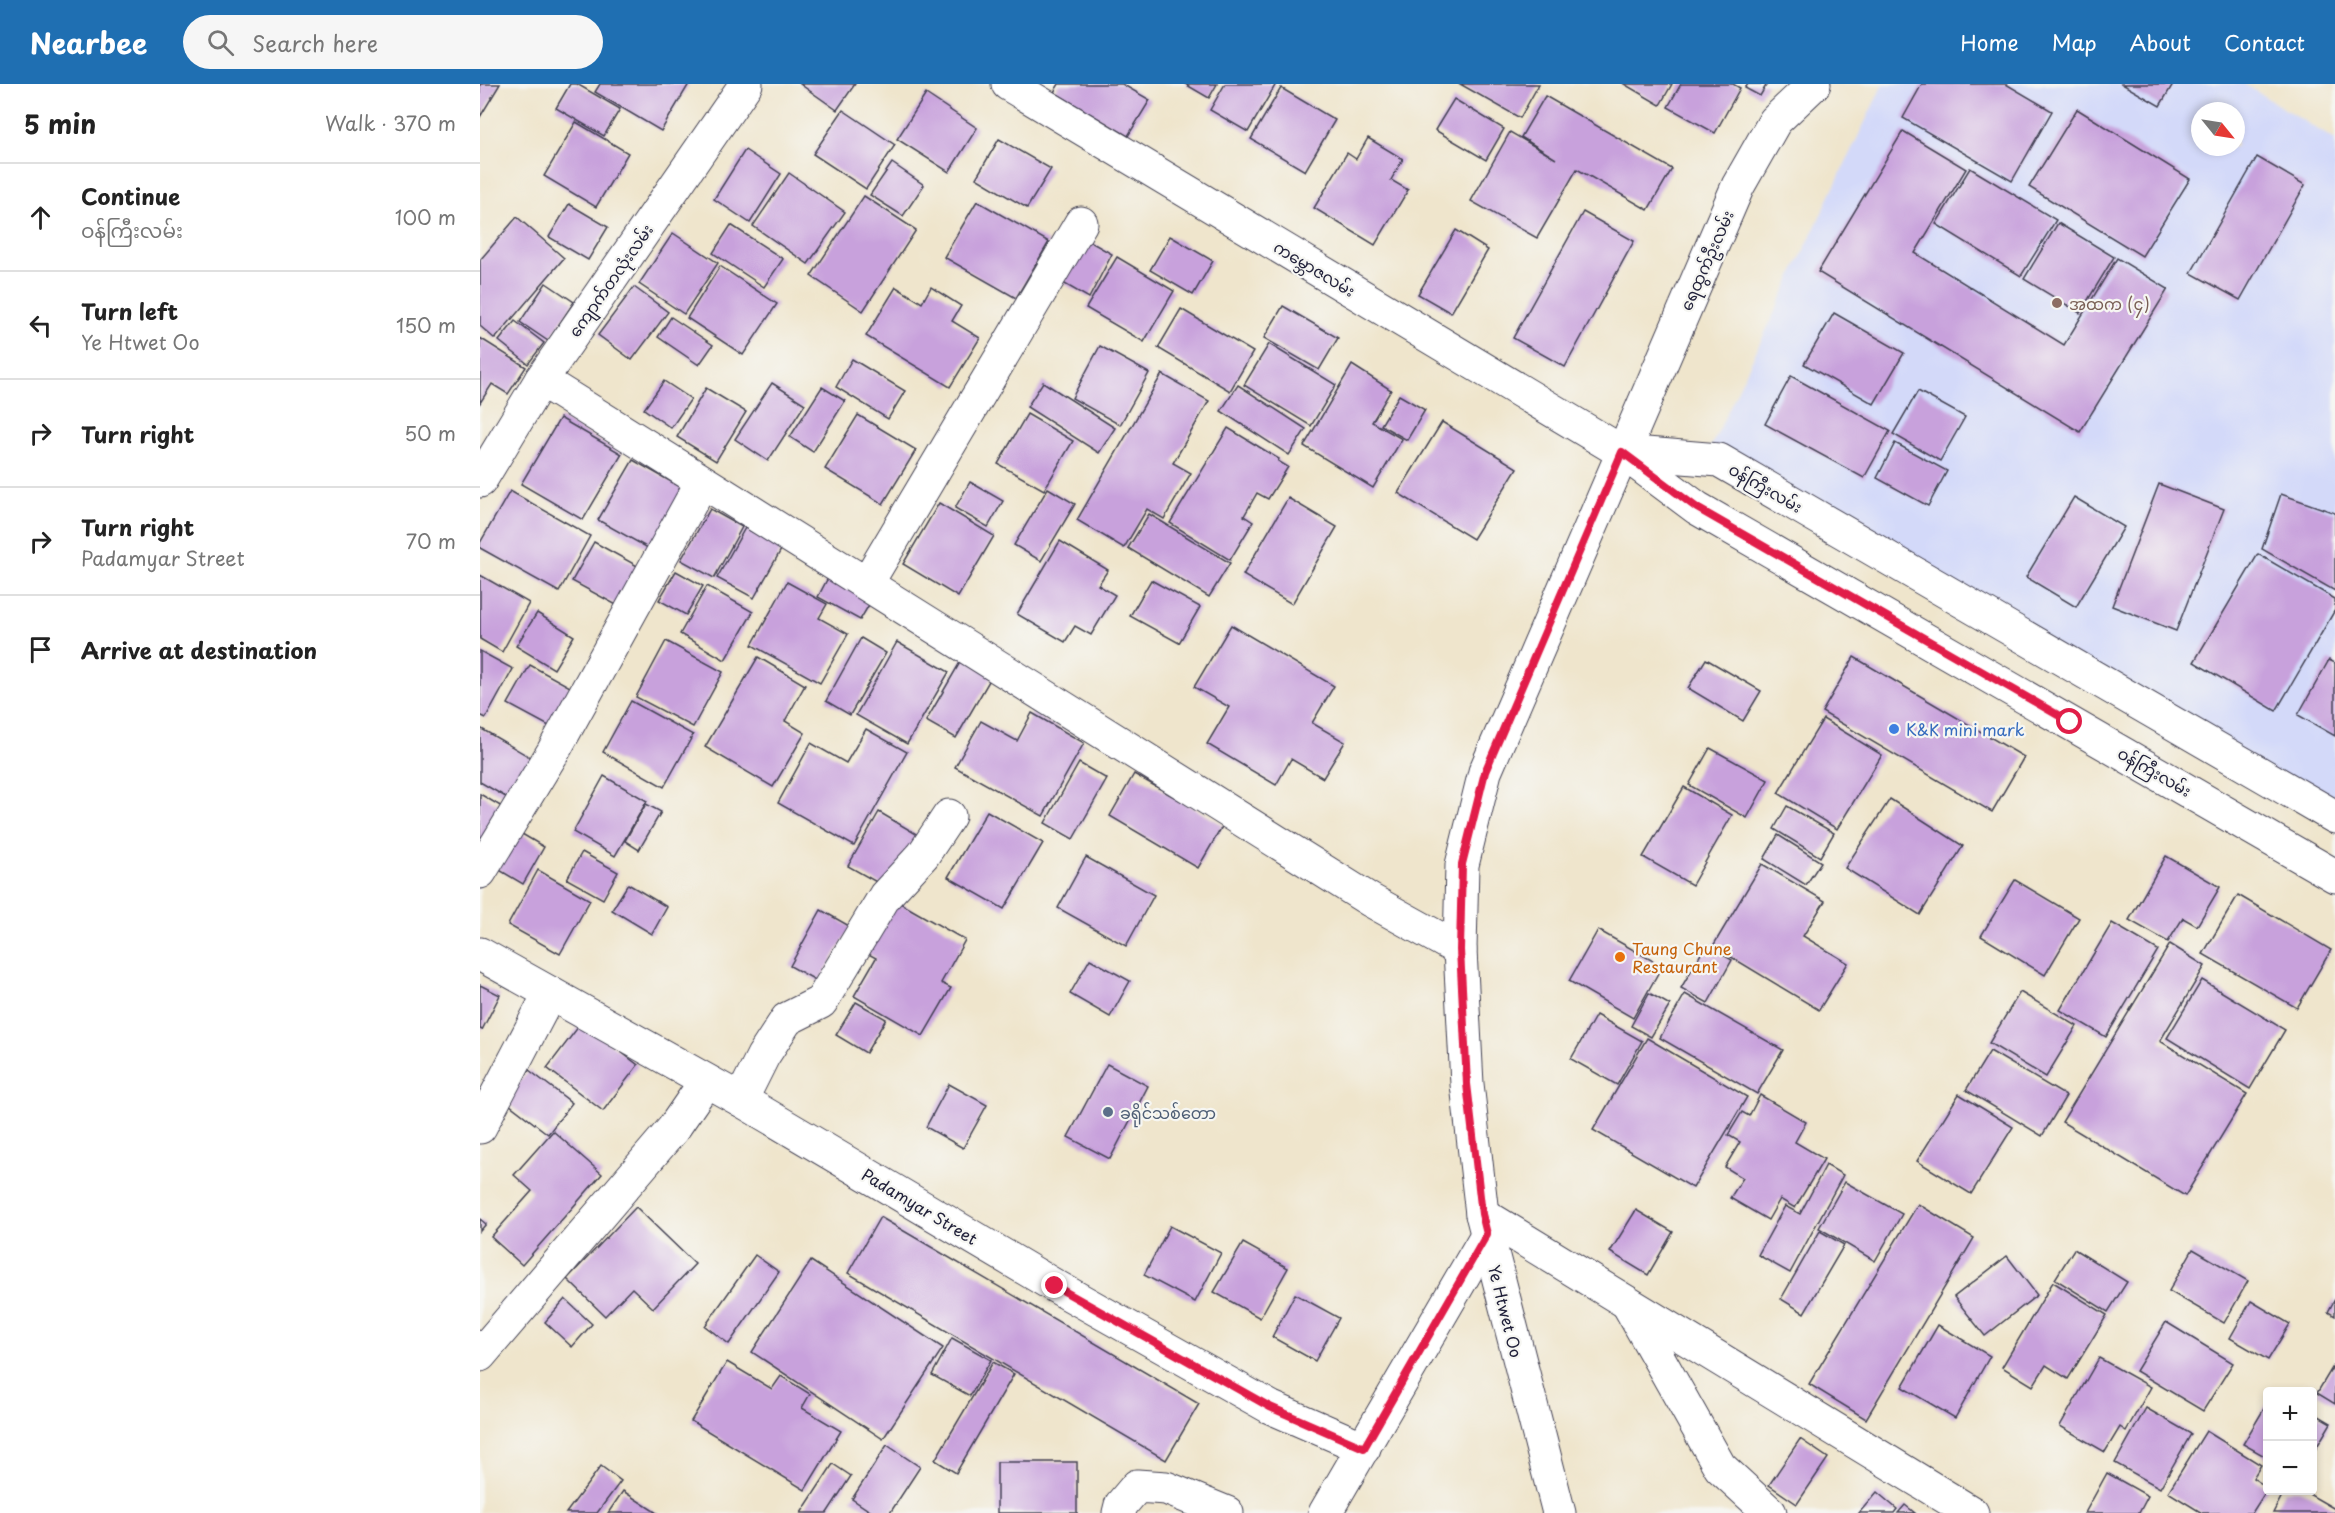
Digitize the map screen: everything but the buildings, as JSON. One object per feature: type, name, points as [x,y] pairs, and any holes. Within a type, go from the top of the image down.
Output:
[{"type":"street","name":"ကျောက်တလုံးလမ်း","points":[[480,481],[541,380],[746,84]]},
{"type":"street","name":"ကမ္ဘောဇလမ်း","points":[[1008,84],[1622,452]]},
{"type":"street","name":"ရေထွက်ဦးလမ်း","points":[[1622,452],[1738,186],[1775,121],[1814,84]]},
{"type":"street","points":[[867,583],[1081,223]]},
{"type":"street","points":[[541,380],[1370,900],[1460,950]]},
{"type":"street","name":"ဝန်ကြီးလမ်း","points":[[1622,452],[1719,460],[2335,817]]},
{"type":"street","name":"ဝန်ကြီးလမ်း","points":[[1622,452],[1697,508],[2335,876]]},
{"type":"street","name":"Ye Htwet Oo","points":[[1559,1513],[1485,1224],[1467,1084],[1460,950],[1462,864],[1485,772],[1622,452]]},
{"type":"street","points":[[480,872],[553,752],[702,482]]},
{"type":"street","points":[[741,1100],[763,1056],[788,1019],[821,1002],[885,896],[923,855],[949,816]]},
{"type":"street","name":"Padamyar Street","points":[[480,954],[741,1100],[1055,1286],[1260,1401],[1364,1448]]},
{"type":"street","points":[[480,1127],[550,993]]},
{"type":"street","points":[[480,1355],[674,1129],[706,1081]]},
{"type":"street","points":[[1325,1513],[1364,1448],[1485,1224],[1627,1302],[1972,1513]]},
{"type":"street","points":[[1627,1302],[1720,1467],[1770,1513]]},
{"type":"street","points":[[1119,1513],[1121,1505],[1137,1486],[1166,1488],[1227,1513]]},
{"type":"shaded area","name":"အထက (၄)","points":[[1883,84],[2244,84],[2335,140],[2335,808],[1705,459]]},
{"type":"place","name":"အထက (၄)","points":[[2057,303]]},
{"type":"place","name":"K&K mini mark","points":[[1894,729]]},
{"type":"place","name":"Taung Chune Restaurant","points":[[1620,957]]},
{"type":"place","name":"ခရိုင်သစ်တော","points":[[1108,1112]]},
{"type":"route","points":[[1055,1286],[1270,1407],[1364,1448],[1487,1234],[1482,1214],[1467,1084],[1460,950],[1462,864],[1485,772],[1622,452],[1697,508],[2070,722]]}]
